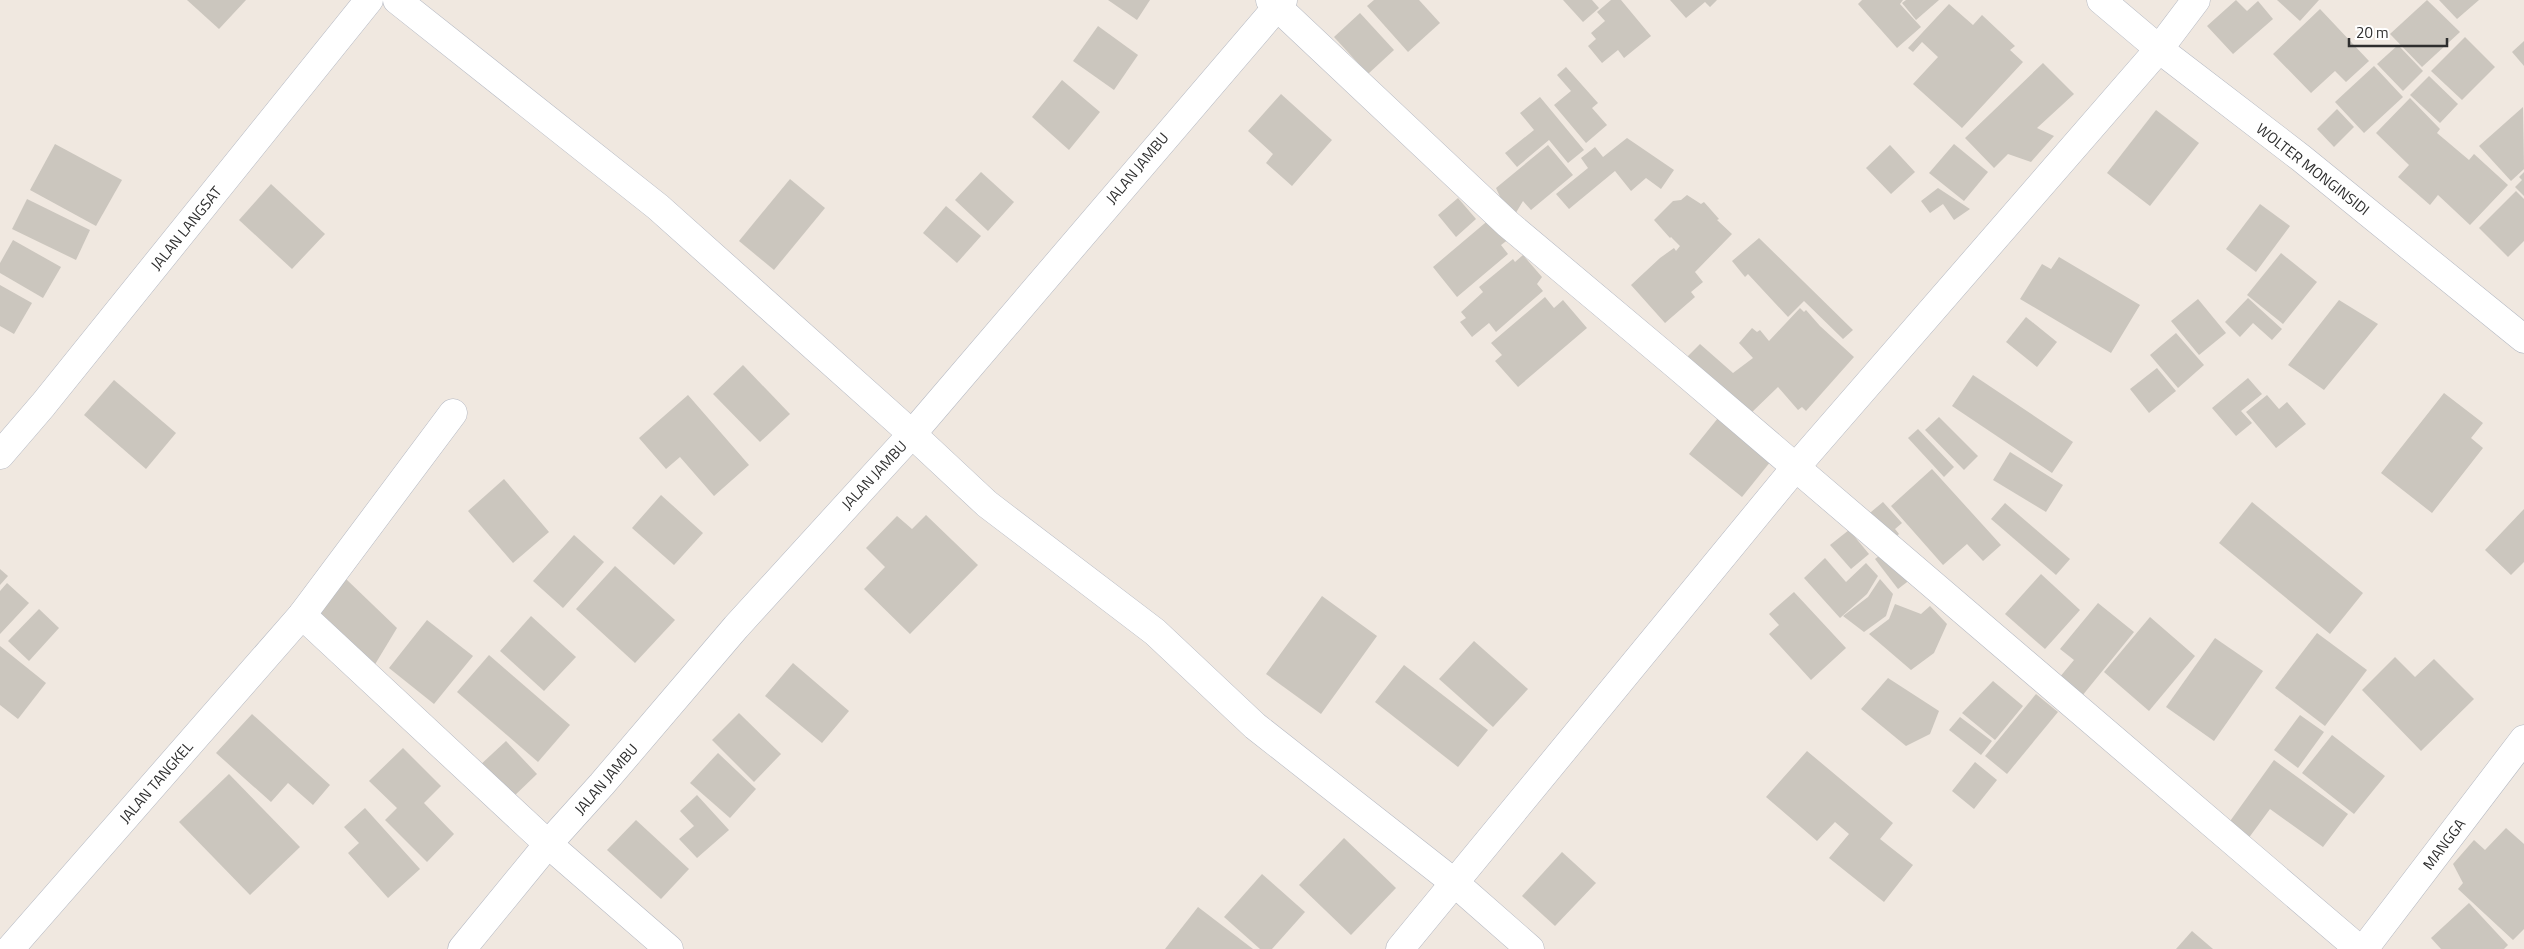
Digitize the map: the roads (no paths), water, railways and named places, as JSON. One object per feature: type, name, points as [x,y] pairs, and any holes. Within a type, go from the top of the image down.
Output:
[{"type":"street","name":"JALAN LANGSAT","points":[[0,455],[43,405],[369,0]]},
{"type":"street","points":[[397,0],[658,207],[912,434],[987,504],[1155,632],[1255,726],[1456,884],[1530,949]]},
{"type":"street","name":"WOLTER MONGINSIDI","points":[[2101,0],[2159,49],[2301,158],[2524,339]]},
{"type":"street","points":[[1400,949],[1456,884],[1795,468],[2159,49],[2196,0]]},
{"type":"street","points":[[1277,2],[1508,224],[1676,364],[1795,468],[2359,949]]},
{"type":"street","name":"JALAN JAMBU","points":[[462,949],[548,844],[602,784],[742,619],[912,434],[1277,2]]},
{"type":"street","name":"JALAN TANGKEL","points":[[10,949],[302,615],[453,413]]},
{"type":"street","points":[[302,615],[548,844],[669,949]]},
{"type":"street","name":"MANGGA","points":[[2364,949],[2524,739]]}]
